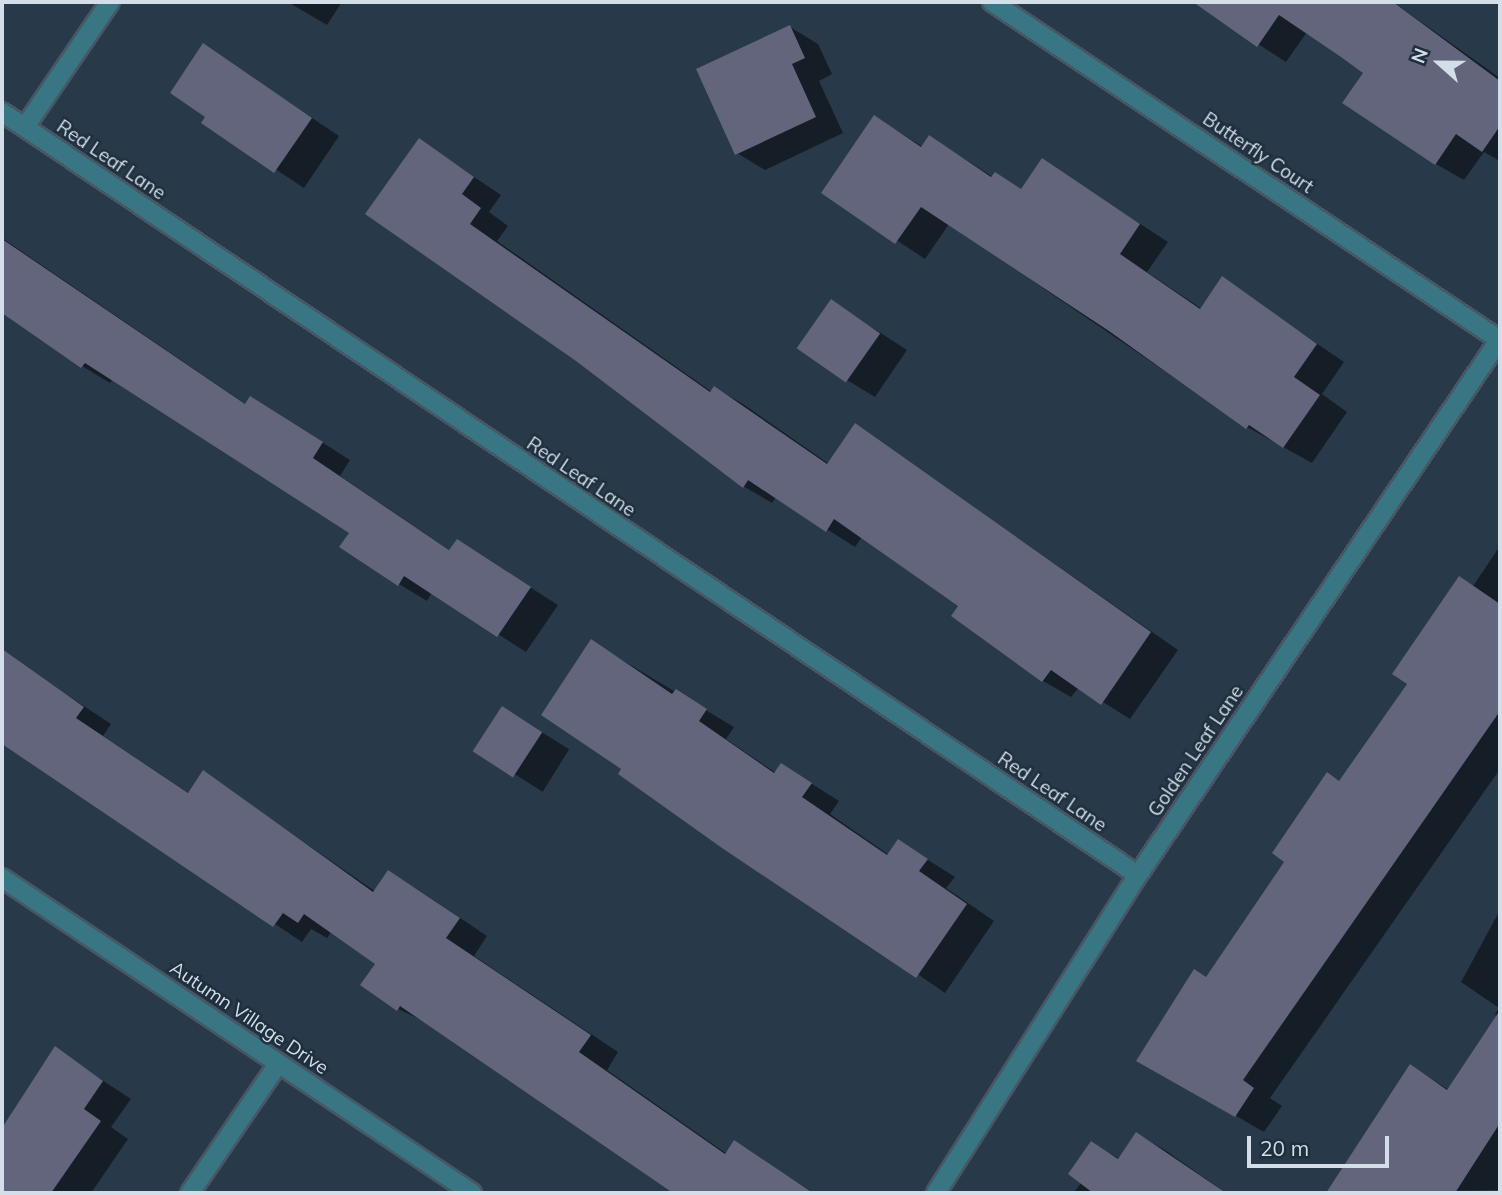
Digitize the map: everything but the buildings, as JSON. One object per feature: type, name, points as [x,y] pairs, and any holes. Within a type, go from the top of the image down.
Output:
[{"type":"street","points":[[25,127],[110,2]]},
{"type":"street","name":"Butterfly Court","points":[[992,2],[1500,339]]},
{"type":"street","name":"Red Leaf Lane","points":[[2,112],[1138,875]]},
{"type":"street","name":"Golden Leaf Lane","points":[[936,1193],[1138,875],[1500,339]]},
{"type":"street","name":"Autumn Village Drive","points":[[2,878],[472,1193]]},
{"type":"street","points":[[190,1193],[278,1063]]}]
